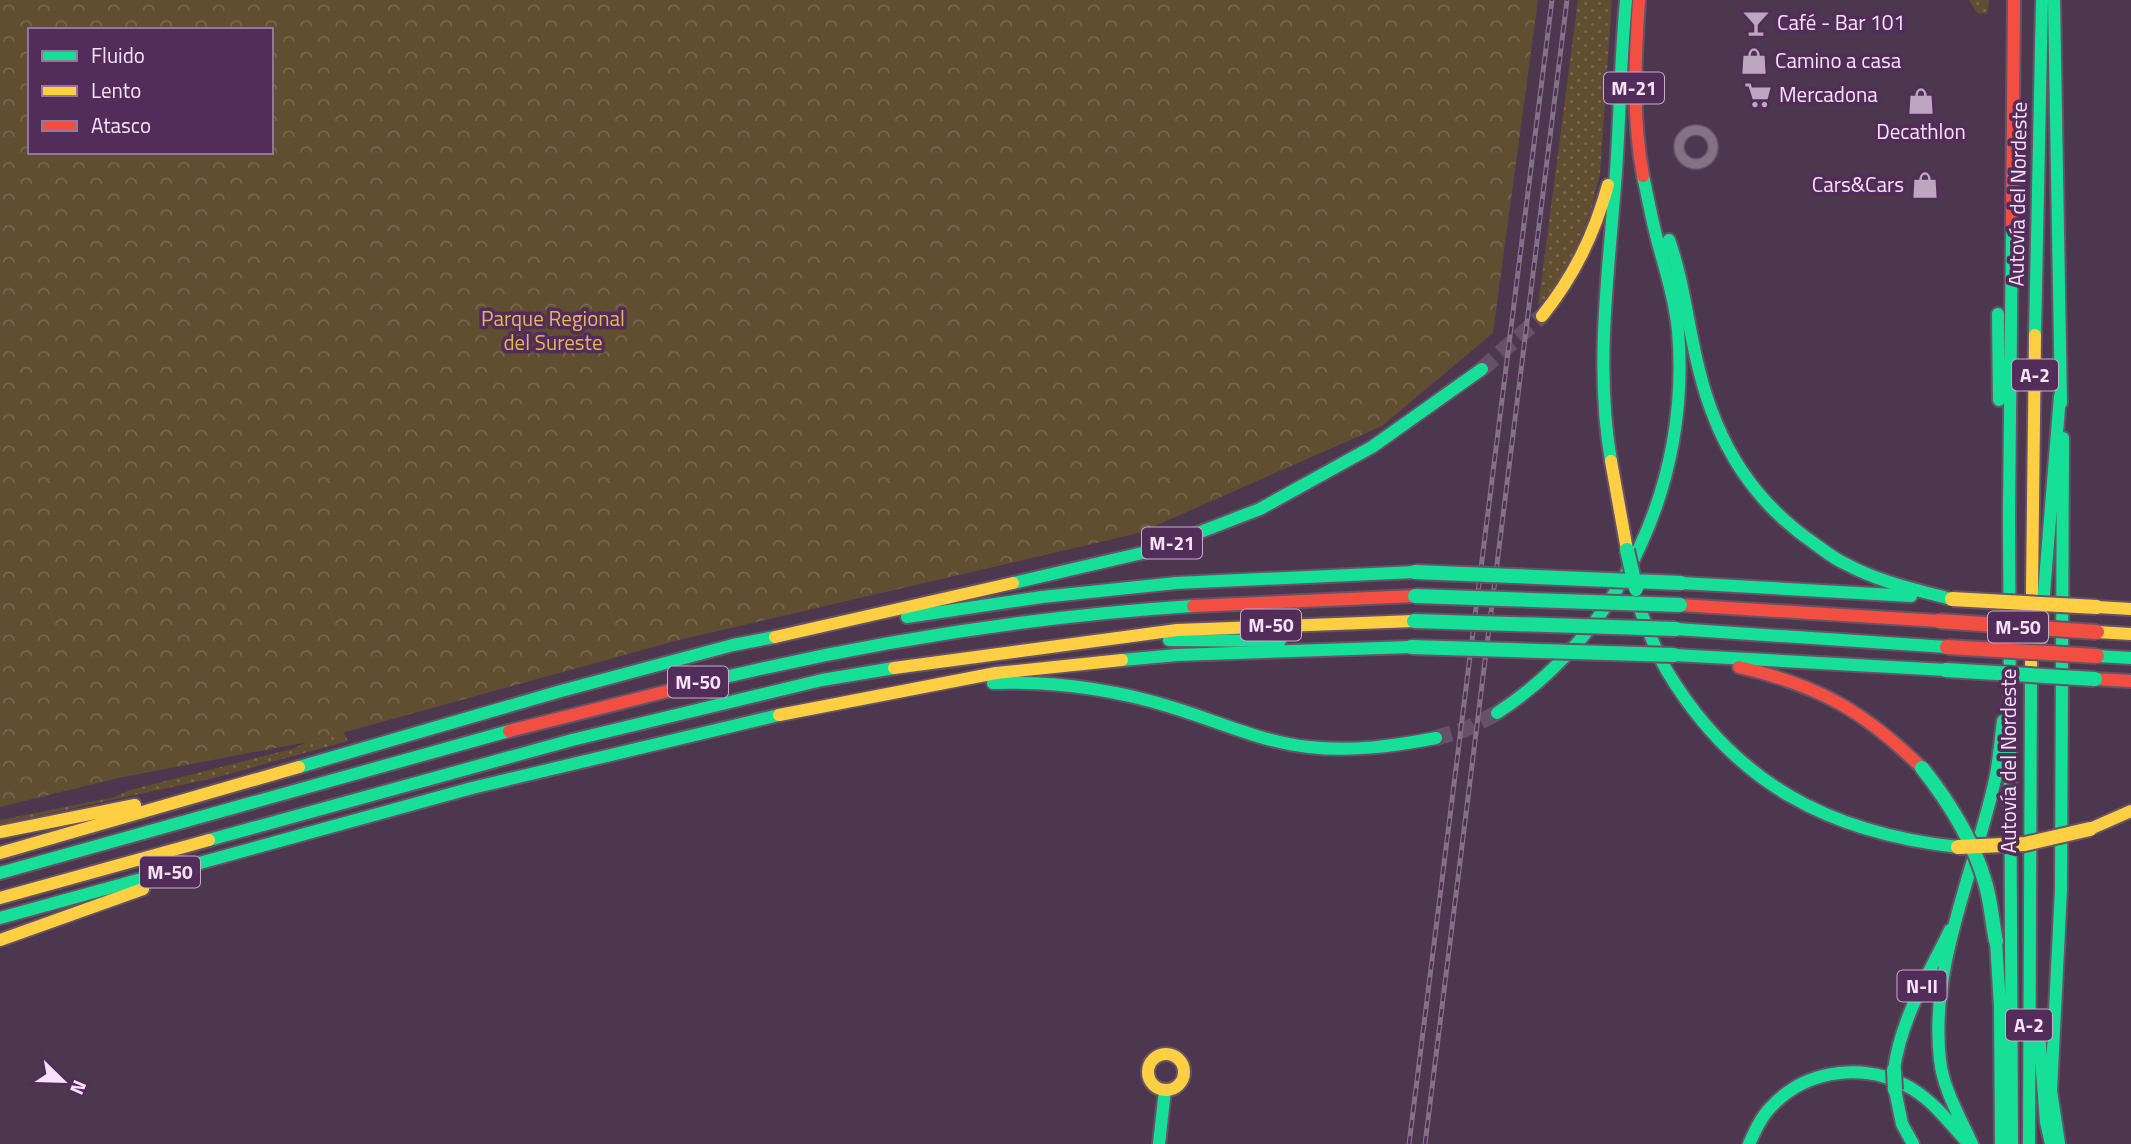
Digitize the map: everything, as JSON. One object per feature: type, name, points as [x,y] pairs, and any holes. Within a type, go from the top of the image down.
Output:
[{"type":"main road","name":"M-21","points":[[1542,316],[1580,264],[1592,238],[1609,181],[1626,0]]},
{"type":"main road","name":"M-21","points":[[1497,713],[1531,691],[1566,659],[1591,628],[1617,591],[1641,549],[1666,478],[1679,405],[1679,331],[1674,298],[1646,192],[1636,134],[1633,73],[1639,0]]},
{"type":"main road","name":"Autovía del Nordeste","points":[[2012,1144],[2009,514],[2014,0]]},
{"type":"main road","name":"Autovía del Nordeste","points":[[2029,1144],[2032,749],[2030,618],[2042,0]]},
{"type":"main road","points":[[2054,0],[2064,558],[2061,889],[2051,1091],[2059,1144]]},
{"type":"main road","name":"M-21","points":[[1618,102],[1616,185],[1602,349],[1606,433],[1641,611],[1666,669],[1694,711],[1728,749],[1775,789],[1833,820],[1902,841],[1995,848],[2029,844],[2090,829],[2131,811]]},
{"type":"main road","points":[[1644,176],[1677,262],[1691,332],[1715,422],[1732,459],[1752,488],[1772,512],[1848,566],[1896,585],[1950,598]]},
{"type":"main road","points":[[1998,314],[2003,493],[2009,514]]},
{"type":"main road","name":"M-21","points":[[824,627],[1151,551],[1261,509],[1372,447],[1482,369]]},
{"type":"main road","points":[[2032,749],[2060,396]]},
{"type":"main road","name":"M-50","points":[[0,853],[561,691],[733,645],[824,627],[1042,597],[1163,584],[1415,572],[1681,583],[2131,609]]},
{"type":"main road","name":"M-50","points":[[0,873],[567,715],[705,680],[816,656],[1041,619],[1175,605],[1292,598],[1415,596],[1680,605],[2131,634]]},
{"type":"main road","name":"M-50","points":[[0,898],[572,740],[711,705],[834,678],[947,660],[1177,630],[1414,621],[1676,629],[2131,658]]},
{"type":"main road","points":[[1128,637],[1147,640],[1238,640],[1411,647]]},
{"type":"main road","name":"M-50","points":[[0,918],[472,788],[671,739],[786,713],[1037,668],[1164,656],[1411,647],[1680,655],[2131,681]]},
{"type":"main road","points":[[1680,655],[1761,671],[1828,694],[1866,717],[1897,742],[1947,799],[1968,837],[1985,884],[1996,942],[2000,1007],[2000,1144]]},
{"type":"main road","points":[[1971,1144],[1948,1092],[1940,1062],[1937,1017],[1942,980],[1960,906],[1995,782],[2011,663]]},
{"type":"main road","points":[[926,688],[1036,682],[1098,689],[1137,697],[1290,744],[1338,749],[1391,748],[1436,738]]},
{"type":"main road","points":[[0,832],[301,767]]},
{"type":"main road","points":[[0,940],[77,911],[340,825]]},
{"type":"main road","points":[[2030,905],[2042,1080],[2051,1144]]},
{"type":"main road","name":"N-II","points":[[1913,1144],[1902,1124],[1895,1090],[1895,1052],[1907,1015],[1960,906]]},
{"type":"main road","points":[[1749,1144],[1771,1108],[1798,1086],[1832,1073],[1865,1071],[1889,1076],[1914,1089],[1935,1106],[1971,1144]]},
{"type":"main road","points":[[1159,1144],[1165,1090]]},
{"type":"green space","name":"Parque Regional del Sureste","points":[[0,0],[1538,0],[1493,333],[1382,426],[1139,533],[675,641],[313,741],[118,778],[0,807]]},
{"type":"green space","points":[[1578,0],[1612,0],[1600,174],[1591,211],[1575,251],[1556,287],[1538,306]]},
{"type":"green space","points":[[1969,0],[1989,0],[1987,14],[1977,13]]},
{"type":"green space","points":[[340,726],[348,741],[214,778],[0,824],[0,820],[115,797],[130,790],[292,749]]},
{"type":"tunnel","points":[[1482,369],[1542,316]]},
{"type":"tunnel","points":[[1436,738],[1466,729],[1497,713]]},
{"type":"railway","points":[[1409,1144],[1552,0]]},
{"type":"railway","points":[[1425,1144],[1567,0]]},
{"type":"traffic: fast","points":[[1611,461],[1604,392],[1604,323],[1626,0]]},
{"type":"traffic: fast","points":[[2035,335],[2042,0]]},
{"type":"traffic: fast","points":[[2054,0],[2061,403]]},
{"type":"traffic: fast","points":[[1497,713],[1541,679],[1580,640],[1613,595],[1640,547],[1660,496],[1673,442],[1679,387],[1678,331],[1643,176]]},
{"type":"traffic: fast","points":[[2012,229],[2009,514],[2012,1144]]},
{"type":"traffic: fast","points":[[1669,240],[1707,397],[1727,446],[1755,489],[1793,527],[1838,560],[1883,580],[1947,598]]},
{"type":"traffic: fast","points":[[1998,314],[1999,400]]},
{"type":"traffic: fast","points":[[1013,583],[1151,551],[1260,509],[1372,447],[1482,369]]},
{"type":"traffic: fast","points":[[2040,642],[2060,396]]},
{"type":"traffic: fast","points":[[2059,1144],[2051,1091],[2061,889],[2063,438]]},
{"type":"traffic: fast","points":[[1627,550],[1636,589]]},
{"type":"traffic: fast","points":[[907,617],[1042,597],[1176,583],[1415,572]]},
{"type":"traffic: fast","points":[[1415,572],[1681,583]]},
{"type":"traffic: fast","points":[[1681,583],[1911,596]]},
{"type":"traffic: fast","points":[[1415,596],[1680,605]]},
{"type":"traffic: fast","points":[[688,686],[812,658],[938,635],[1065,617],[1193,606]]},
{"type":"traffic: fast","points":[[1641,612],[1663,664],[1694,710],[1723,744],[1755,773],[1790,796],[1828,815],[1912,840],[1958,847]]},
{"type":"traffic: fast","points":[[1414,621],[1676,629]]},
{"type":"traffic: fast","points":[[1676,629],[1947,647]]},
{"type":"traffic: fast","points":[[299,767],[561,691],[733,645],[775,637]]},
{"type":"traffic: fast","points":[[1169,640],[1280,641]]},
{"type":"traffic: fast","points":[[1122,660],[1177,655],[1411,647]]},
{"type":"traffic: fast","points":[[1411,647],[1674,655]]},
{"type":"traffic: fast","points":[[1674,655],[1946,670]]},
{"type":"traffic: fast","points":[[2097,656],[2131,658]]},
{"type":"traffic: fast","points":[[209,840],[572,740],[822,680],[894,668]]},
{"type":"traffic: fast","points":[[1946,670],[2095,679]]},
{"type":"traffic: fast","points":[[2029,1144],[2031,676]]},
{"type":"traffic: fast","points":[[993,683],[1061,685],[1127,695],[1256,736],[1309,747],[1373,747],[1436,738]]},
{"type":"traffic: fast","points":[[0,918],[472,788],[779,715]]},
{"type":"traffic: fast","points":[[1972,1144],[1945,1082],[1940,1060],[1938,1026],[1947,956],[1994,784],[2003,721]]},
{"type":"traffic: fast","points":[[0,873],[509,731]]},
{"type":"traffic: fast","points":[[1922,768],[1951,808],[1974,851],[1987,889],[1996,941]]},
{"type":"traffic: fast","points":[[1894,1070],[1909,1015],[1950,930]]},
{"type":"traffic: fast","points":[[1996,941],[2000,1007],[2001,1144]]},
{"type":"traffic: fast","points":[[2039,1032],[2046,1122],[2051,1144]]},
{"type":"traffic: fast","points":[[1894,1070],[1895,1090]]},
{"type":"traffic: fast","points":[[1749,1144],[1764,1115],[1786,1094],[1803,1084],[1840,1073],[1878,1075],[1914,1090],[1936,1108],[1968,1143]]},
{"type":"traffic: fast","points":[[1159,1144],[1165,1090]]},
{"type":"traffic: fast","points":[[1895,1090],[1902,1124],[1913,1144]]},
{"type":"traffic: slow","points":[[1542,316],[1564,286],[1582,254],[1608,185]]},
{"type":"traffic: slow","points":[[2031,676],[2035,335]]},
{"type":"traffic: slow","points":[[1611,461],[1627,550]]},
{"type":"traffic: slow","points":[[775,637],[1013,583]]},
{"type":"traffic: slow","points":[[1952,599],[2097,607]]},
{"type":"traffic: slow","points":[[2097,607],[2131,609]]},
{"type":"traffic: slow","points":[[894,668],[1177,630],[1414,621]]},
{"type":"traffic: slow","points":[[2097,632],[2131,634]]},
{"type":"traffic: slow","points":[[779,715],[996,673],[1122,660]]},
{"type":"traffic: slow","points":[[0,853],[299,767]]},
{"type":"traffic: slow","points":[[0,832],[135,805]]},
{"type":"traffic: slow","points":[[2090,829],[2131,811]]},
{"type":"traffic: slow","points":[[1958,847],[2025,844],[2090,829]]},
{"type":"traffic: slow","points":[[0,898],[209,840]]},
{"type":"traffic: slow","points":[[0,940],[143,889]]},
{"type":"traffic: slow","points":[[1166,1054],[1179,1059],[1184,1072],[1179,1085],[1166,1090],[1153,1085],[1148,1072],[1153,1059],[1166,1054]]},
{"type":"traffic: jam","points":[[1639,0],[1636,110],[1643,176]]},
{"type":"traffic: jam","points":[[2012,229],[2014,0]]},
{"type":"traffic: jam","points":[[1193,606],[1415,596]]},
{"type":"traffic: jam","points":[[1680,605],[1939,621]]},
{"type":"traffic: jam","points":[[1939,621],[2097,632]]},
{"type":"traffic: jam","points":[[1947,647],[2097,656]]},
{"type":"traffic: jam","points":[[1739,667],[1793,682],[1838,703],[1880,731],[1922,768]]},
{"type":"traffic: jam","points":[[2095,679],[2131,681]]},
{"type":"traffic: jam","points":[[509,731],[688,686]]},
{"type":"place","name":"Café - Bar 101","points":[[1756,23]]},
{"type":"place","name":"Camino a casa","points":[[1754,61]]},
{"type":"place","name":"Mercadona","points":[[1758,95]]},
{"type":"place","name":"Decathlon","points":[[1921,101]]},
{"type":"place","name":"Cars&Cars","points":[[1925,185]]}]
